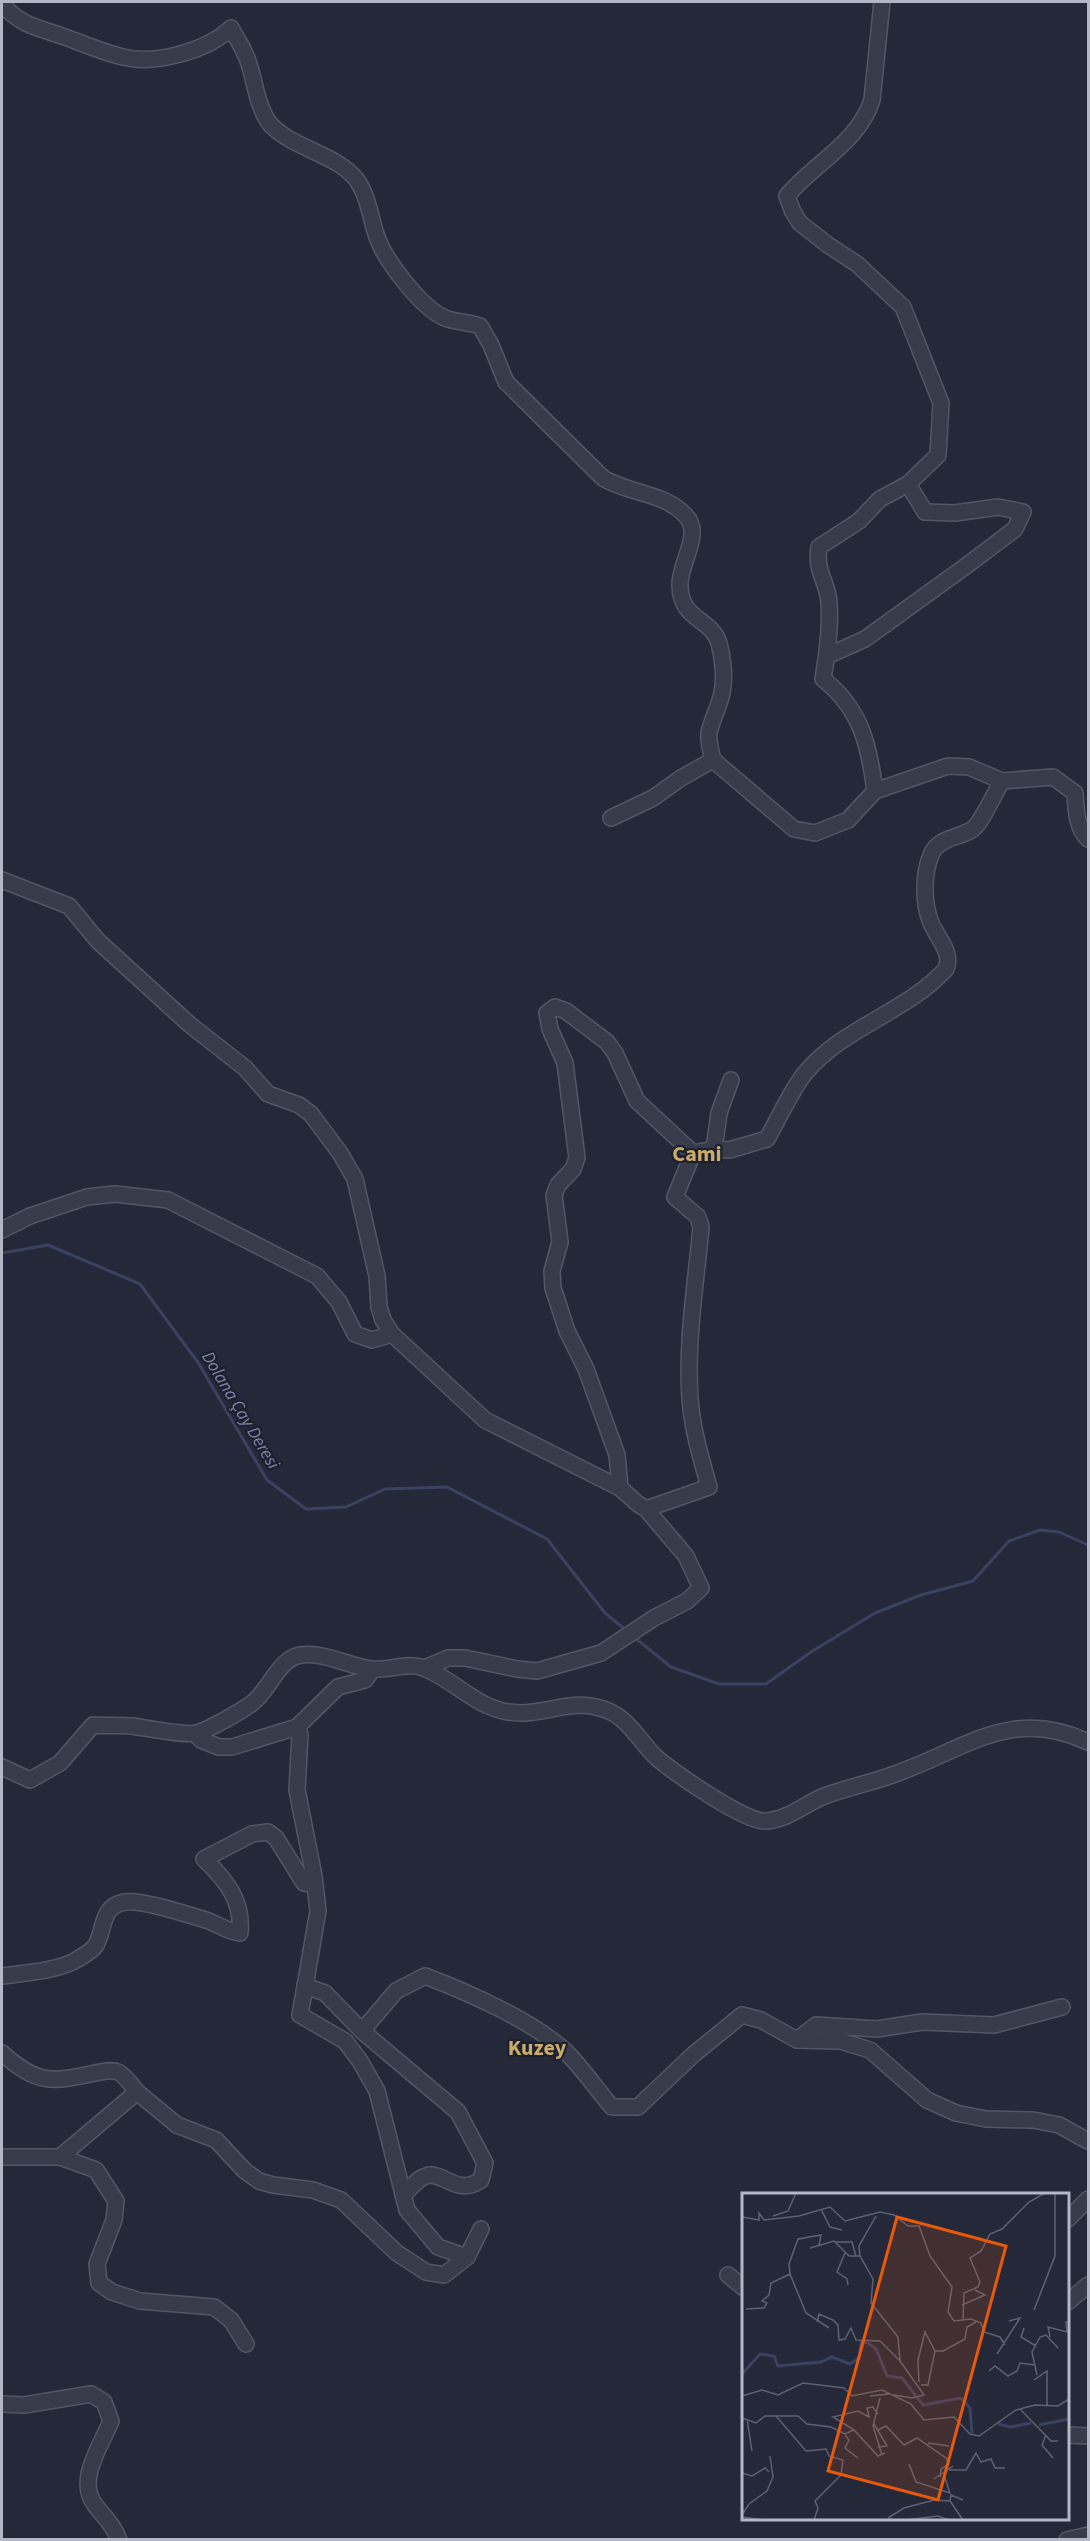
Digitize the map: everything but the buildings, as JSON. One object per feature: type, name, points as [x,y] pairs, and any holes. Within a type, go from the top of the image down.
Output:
[{"type":"street","points":[[875,791],[870,752],[854,714],[837,690],[823,679],[827,656],[829,601],[816,562],[819,547],[859,522],[880,499],[908,484],[938,455],[941,403],[903,308],[857,264],[800,223],[792,213],[787,196],[843,142],[869,110],[882,2]]},
{"type":"street","points":[[2,4],[24,23],[125,58],[150,59],[191,51],[208,45],[231,28],[248,58],[269,123],[284,136],[346,170],[357,180],[367,201],[376,238],[405,284],[429,308],[445,318],[480,326],[491,345],[506,382],[603,478],[613,484],[653,495],[686,516],[693,533],[680,575],[680,596],[688,612],[718,641],[723,662],[722,692],[709,735],[713,760],[794,829],[815,833],[848,820],[875,791],[948,766],[969,767],[1002,781],[1053,777],[1075,793],[1078,819],[1084,835],[1089,839]]},
{"type":"street","points":[[827,656],[865,639],[1015,530],[1023,512],[998,507],[956,513],[925,512],[908,484]]},
{"type":"street","points":[[611,818],[627,808],[653,798],[681,778],[713,760]]},
{"type":"street","points":[[693,1154],[714,1149],[729,1150],[767,1139],[805,1072],[838,1043],[888,1015],[946,969],[948,964],[946,951],[931,923],[926,904],[925,883],[931,854],[940,843],[974,828],[1002,781]]},
{"type":"street","points":[[2,880],[69,906],[98,941],[189,1024],[245,1068],[268,1094],[299,1105],[311,1114],[340,1153],[355,1179],[377,1276],[379,1307],[383,1320],[392,1334],[485,1420],[620,1488],[646,1509],[686,1556],[701,1588],[687,1601],[601,1653],[537,1671],[517,1670],[465,1658],[447,1658],[425,1668]]},
{"type":"street","points":[[620,1488],[617,1455],[586,1370],[567,1331],[554,1288],[552,1271],[560,1242],[554,1195],[558,1185],[573,1170],[577,1158],[565,1063],[550,1029],[547,1013],[555,1007],[566,1011],[607,1042],[615,1053],[637,1101],[693,1154]]},
{"type":"street","points":[[714,1149],[719,1113],[731,1080]]},
{"type":"street","points":[[646,1509],[709,1488],[695,1439],[690,1397],[692,1328],[701,1227],[698,1217],[675,1197],[693,1154]]},
{"type":"street","points":[[2,1230],[30,1215],[87,1197],[115,1194],[168,1200],[317,1276],[339,1302],[355,1334],[372,1340],[392,1334]]},
{"type":"street","points":[[2,1767],[30,1780],[60,1763],[93,1725],[129,1726],[195,1734],[253,1703],[287,1662],[298,1655],[315,1655],[373,1669],[409,1666],[425,1668],[480,1703],[508,1712],[535,1713],[584,1705],[612,1713],[629,1724],[656,1757],[674,1771],[741,1814],[762,1822],[786,1818],[798,1809],[824,1797],[896,1774],[987,1735],[1009,1729],[1034,1727],[1056,1729],[1089,1742]]},
{"type":"street","points":[[195,1734],[201,1740],[219,1747],[232,1747],[297,1727],[338,1687],[365,1680],[373,1669]]},
{"type":"street","points":[[297,1727],[300,1735],[297,1790],[318,1911],[300,2015],[345,2041],[360,2061],[377,2091],[407,2210],[438,2247],[467,2258]]},
{"type":"street","points":[[2,1976],[43,1970],[76,1960],[96,1945],[102,1922],[110,1910],[125,1902],[148,1904],[208,1921],[240,1933],[241,1924],[233,1892],[225,1879],[204,1859],[252,1834],[268,1832],[276,1838],[304,1884],[314,1884]]},
{"type":"street","points":[[362,2031],[396,1991],[424,1976],[468,1993],[529,2026],[564,2050],[612,2107],[638,2107],[694,2054],[742,2015],[761,2020],[797,2040],[840,2041],[870,2050],[927,2100],[956,2113],[986,2119],[1033,2120],[1059,2125],[1089,2141]]},
{"type":"street","points":[[305,1986],[325,1993],[362,2031],[458,2112],[485,2163],[482,2180],[473,2186],[456,2185],[431,2175],[423,2176],[403,2195]]},
{"type":"street","points":[[797,2040],[816,2025],[877,2029],[922,2022],[994,2025],[1062,2007]]},
{"type":"street","points":[[2,2053],[16,2067],[42,2079],[69,2079],[108,2070],[118,2072],[137,2092],[177,2125],[216,2140],[245,2171],[259,2181],[313,2190],[341,2200],[397,2253],[426,2272],[444,2275],[467,2258],[481,2229]]},
{"type":"street","points":[[60,2157],[137,2092]]},
{"type":"street","points":[[2,2157],[60,2157],[96,2170],[116,2202],[114,2220],[97,2264],[99,2283],[112,2292],[140,2301],[214,2307],[231,2320],[246,2344]]},
{"type":"street","points":[[1069,2218],[1089,2199]]},
{"type":"street","points":[[728,2275],[742,2286]]},
{"type":"street","points":[[1069,2301],[1088,2288]]},
{"type":"street","points":[[2,2404],[24,2405],[91,2394],[104,2402],[111,2421],[86,2480],[89,2497],[115,2528],[120,2540]]},
{"type":"street","points":[[1069,2435],[1089,2436]]},
{"type":"street","points":[[1067,2540],[1089,2535]]},
{"type":"waterway","name":"Dolana Çay Deresi","points":[[2,1253],[48,1245],[140,1284],[199,1364],[267,1480],[306,1509],[346,1507],[385,1489],[447,1487],[547,1539],[605,1613],[627,1631]]},
{"type":"waterway","name":"Dolana Çay Deresi","points":[[634,1637],[671,1667],[719,1684],[766,1684],[811,1652],[875,1613],[921,1595],[973,1581],[1009,1541],[1040,1530],[1059,1532],[1088,1545]]},
{"type":"district","name":"Cami","points":[[697,1153]]},
{"type":"district","name":"Kuzey","points":[[537,2047]]}]
